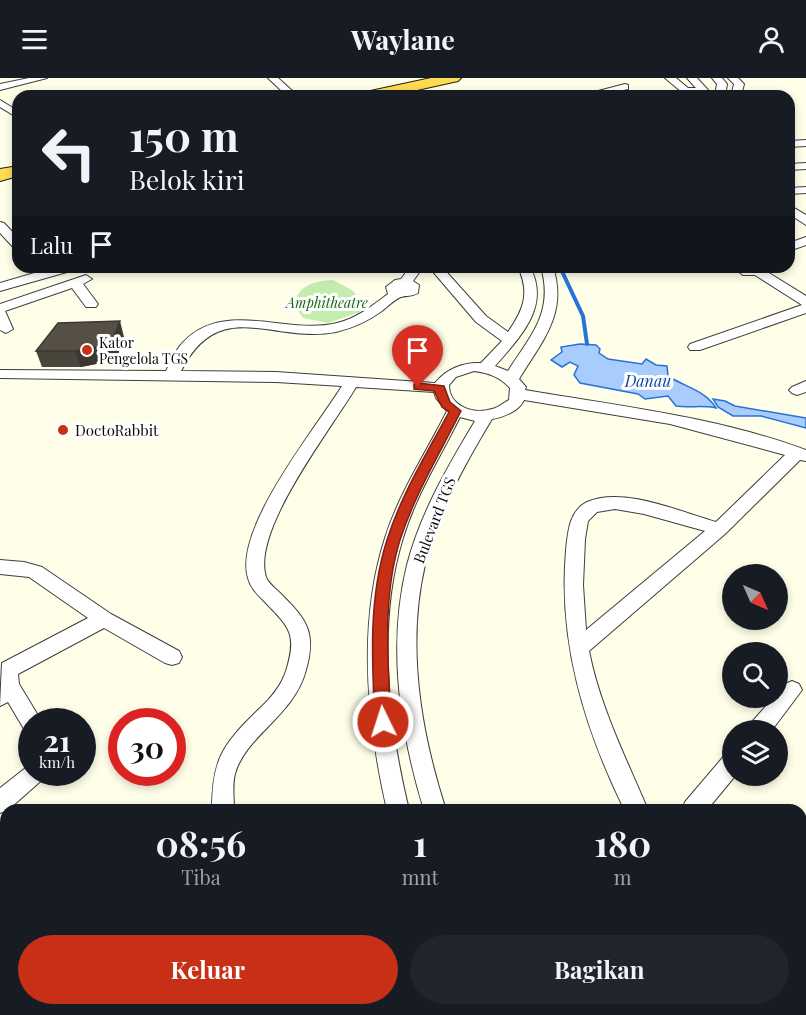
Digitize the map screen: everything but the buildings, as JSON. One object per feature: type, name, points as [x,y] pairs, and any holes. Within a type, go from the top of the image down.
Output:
[{"type":"highway","points":[[396,90],[453,78]]},
{"type":"street","points":[[0,87],[42,78]]},
{"type":"street","points":[[273,78],[286,90]]},
{"type":"street","points":[[670,78],[685,90]]},
{"type":"street","points":[[692,78],[703,90]]},
{"type":"street","points":[[611,90],[625,87]]},
{"type":"street","points":[[0,226],[12,239]]},
{"type":"street","points":[[0,287],[35,273]]},
{"type":"street","points":[[418,273],[421,287]]},
{"type":"street","points":[[171,376],[184,348],[207,329],[237,323],[335,328],[365,316],[421,287],[431,273]]},
{"type":"street","points":[[486,367],[510,340],[532,301],[532,280],[528,273]]},
{"type":"street","points":[[511,379],[537,340],[548,316],[555,288],[550,273]]},
{"type":"street","points":[[767,273],[806,302]]},
{"type":"street","points":[[0,308],[81,281],[91,304]]},
{"type":"street","points":[[421,287],[482,319],[510,340]]},
{"type":"street","points":[[695,347],[806,308]]},
{"type":"street","points":[[0,314],[6,329]]},
{"type":"street","points":[[486,367],[511,379],[518,387],[519,394],[516,402],[509,409],[486,416],[470,415],[456,411],[446,404],[441,396],[440,388],[443,380],[460,369],[486,367]]},
{"type":"street","points":[[0,374],[276,377],[440,388]]},
{"type":"street","points":[[223,804],[224,774],[229,760],[244,739],[277,706],[289,690],[296,671],[301,645],[299,626],[294,618],[264,589],[258,579],[255,566],[262,530],[288,482],[352,382]]},
{"type":"street","points":[[519,394],[670,419],[802,454]]},
{"type":"street","name":"Bulevard TGS","points":[[397,804],[386,750],[380,690],[379,635],[384,586],[393,540],[402,517],[456,411]]},
{"type":"street","name":"Bulevard TGS","points":[[433,804],[424,777],[413,708],[408,640],[411,599],[416,566],[440,499],[457,463],[486,416]]},
{"type":"street","points":[[578,648],[802,454]]},
{"type":"street","points":[[634,804],[609,748],[578,648],[574,597],[578,524],[584,513],[598,505],[614,503],[719,528]]},
{"type":"street","points":[[0,567],[35,572],[104,619],[172,657]]},
{"type":"street","points":[[19,708],[5,692],[7,673],[15,664],[104,619]]},
{"type":"street","points":[[767,720],[792,690]]},
{"type":"street","points":[[698,804],[722,775]]},
{"type":"street","points":[[0,802],[19,786]]},
{"type":"green space","name":"Amphitheatre","points":[[333,280],[352,290],[361,300],[360,312],[328,323],[303,318],[294,305],[299,293],[313,283]]},
{"type":"water","name":"Danau","points":[[580,344],[596,345],[600,349],[599,353],[608,359],[642,364],[646,359],[656,365],[667,366],[668,376],[706,397],[716,408],[676,406],[668,396],[645,399],[638,394],[580,383],[574,375],[578,366],[570,362],[562,367],[551,360],[562,352],[561,347]]},
{"type":"water","points":[[713,399],[735,406],[806,418],[806,428],[761,416],[733,416],[718,407]]},
{"type":"waterway","points":[[563,273],[583,316],[587,344]]},
{"type":"place","name":"Kator Pengelola TGS","points":[[87,350]]},
{"type":"place","name":"DoctoRabbit","points":[[63,430]]},
{"type":"route","points":[[383,722],[379,635],[381,608],[393,540],[412,493],[456,411],[446,404],[441,396],[440,388],[418,387]]}]
